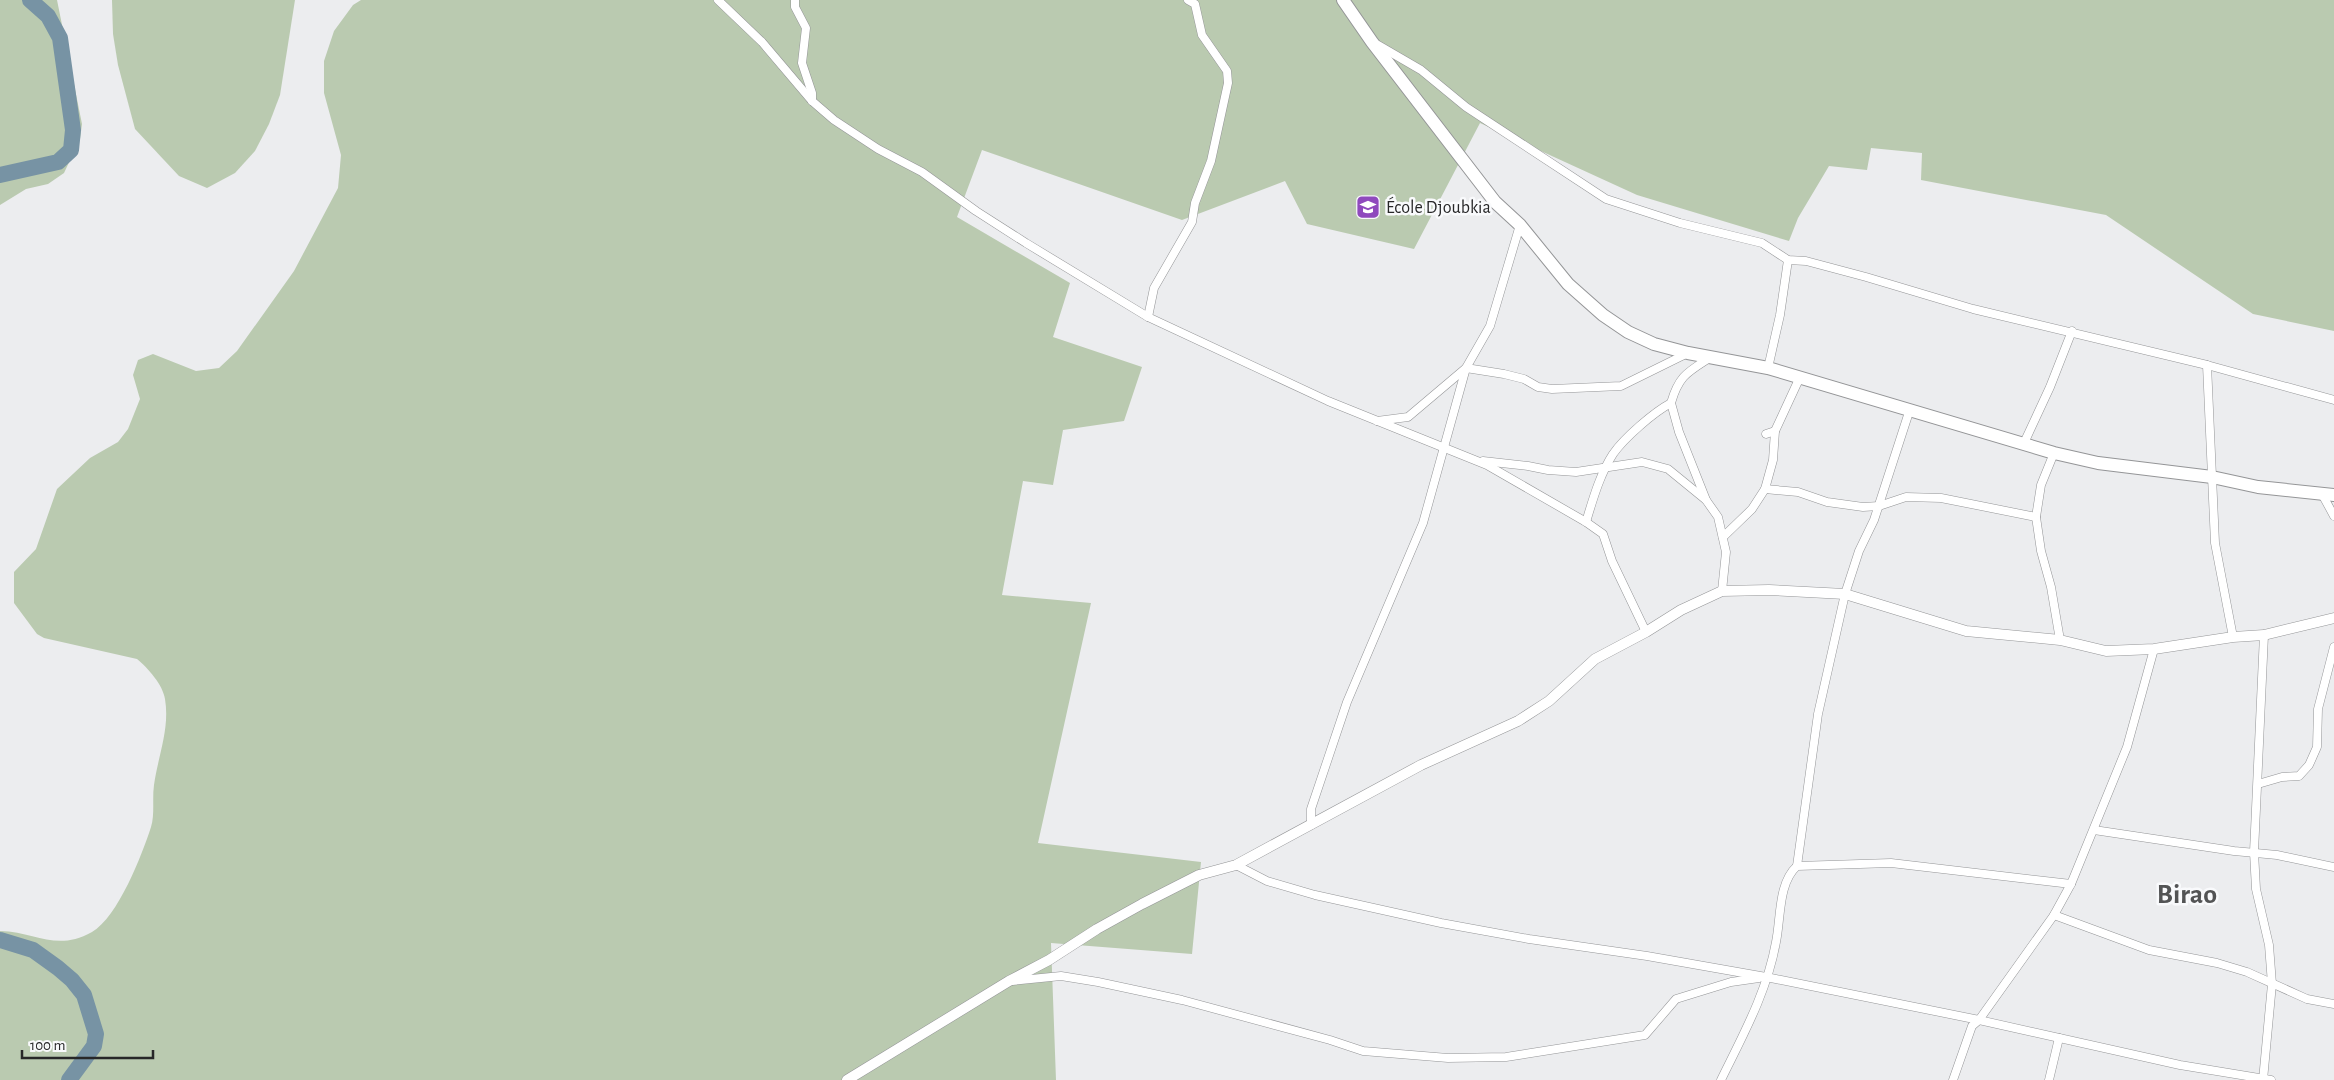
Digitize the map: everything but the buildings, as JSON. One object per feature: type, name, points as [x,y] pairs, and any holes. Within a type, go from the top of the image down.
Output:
[{"type":"main road","points":[[1343,0],[1372,42],[1495,202],[1520,225],[1568,284],[1603,315],[1636,336],[1654,344],[1688,354],[1768,368],[2054,453],[2098,463],[2212,477],[2258,487],[2328,494]]},
{"type":"street","points":[[718,0],[762,42],[812,101],[834,120],[878,149],[922,172],[976,212],[1148,317],[1328,401],[1487,465],[1586,522],[1603,534],[1612,561],[1646,632]]},
{"type":"street","points":[[795,0],[795,7],[806,28],[802,63],[812,93],[812,101]]},
{"type":"street","points":[[1148,317],[1154,288],[1192,222],[1194,203],[1211,161],[1228,83],[1227,71],[1202,35],[1195,4],[1188,0]]},
{"type":"street","points":[[1372,42],[1421,70],[1466,107],[1606,200],[1680,223],[1762,243],[1788,260],[1806,261],[1890,283],[1973,309],[2207,365],[2334,400]]},
{"type":"street","points":[[1311,825],[1311,809],[1347,702],[1423,523],[1466,368],[1490,326],[1520,225]]},
{"type":"street","points":[[1768,368],[1780,315],[1788,260]]},
{"type":"street","points":[[2024,443],[2050,387],[2072,332]]},
{"type":"street","points":[[1376,421],[1408,416],[1466,368],[1504,374],[1524,379],[1538,387],[1552,389],[1621,386],[1688,354]]},
{"type":"street","points":[[1712,358],[1688,372],[1676,385],[1671,404],[1706,500],[1718,517],[1726,552],[1722,591]]},
{"type":"street","points":[[2207,365],[2215,543],[2233,637]]},
{"type":"street","points":[[1723,537],[1752,509],[1765,489],[1773,460],[1775,431],[1800,378]]},
{"type":"street","points":[[1586,522],[1595,492],[1613,454],[1656,411],[1671,404]]},
{"type":"street","points":[[1721,1080],[1751,1022],[1776,944],[1784,888],[1789,874],[1797,866],[1818,714],[1844,594],[1859,552],[1879,506],[1910,409]]},
{"type":"street","points":[[1766,434],[1775,431]]},
{"type":"street","points":[[2054,453],[2041,485],[2036,518],[2060,640]]},
{"type":"street","points":[[1474,460],[1566,471],[1642,462],[1668,469],[1706,500]]},
{"type":"street","points":[[1765,489],[1798,492],[1827,502],[1863,507],[1879,506],[1906,497],[1941,498],[2036,518]]},
{"type":"street","points":[[2328,494],[2334,516]]},
{"type":"street","points":[[847,1080],[1009,981],[1049,960],[1097,929],[1142,904],[1199,875],[1236,865],[1421,765],[1518,721],[1549,701],[1594,659],[1646,632],[1681,610],[1722,591],[1769,590],[1844,594],[1966,631],[2060,640],[2106,651],[2154,649],[2233,637],[2264,635],[2334,618]]},
{"type":"street","points":[[1236,865],[1267,881],[1345,903],[1529,939],[1647,956],[1766,977],[1979,1020],[2180,1065],[2266,1079],[2272,984],[2269,945],[2256,889],[2254,852],[2258,784],[2258,730],[2264,635]]},
{"type":"street","points":[[2258,784],[2282,777],[2299,776],[2309,765],[2318,747],[2318,709],[2334,647]]},
{"type":"street","points":[[1952,1080],[1972,1026],[1979,1020],[2054,915],[2071,884],[2127,747],[2154,649]]},
{"type":"street","points":[[2094,830],[2234,851],[2254,852],[2334,867]]},
{"type":"street","points":[[1797,866],[1891,863],[2071,884]]},
{"type":"street","points":[[2054,915],[2149,950],[2217,963],[2247,972],[2307,999],[2334,1004]]},
{"type":"street","points":[[1009,981],[1062,976],[1182,1000],[1364,1051],[1458,1058],[1506,1057],[1645,1035],[1676,999],[1731,982],[1766,977]]},
{"type":"street","points":[[2049,1080],[2059,1038]]},
{"type":"green space","points":[[0,0],[57,0],[82,124],[80,139],[64,173],[48,184],[26,189],[0,205]]},
{"type":"green space","points":[[112,0],[295,0],[280,95],[269,124],[255,151],[235,173],[207,188],[179,176],[135,129],[118,65],[113,34]]},
{"type":"green space","points":[[361,0],[2334,0],[2334,331],[2253,314],[2106,215],[1921,180],[1922,153],[1871,148],[1867,170],[1829,166],[1798,218],[1789,241],[1637,195],[1480,123],[1414,249],[1307,224],[1285,181],[1182,220],[982,150],[957,217],[1070,283],[1053,337],[1142,367],[1124,421],[1063,430],[1053,485],[1023,481],[1002,595],[1091,603],[1038,843],[1201,862],[1192,954],[1051,943],[1056,1080],[0,1080],[0,931],[57,941],[68,940],[79,938],[92,932],[111,913],[120,900],[135,869],[151,827],[154,785],[166,721],[164,694],[150,672],[137,659],[44,638],[37,634],[14,603],[14,572],[36,549],[57,489],[90,458],[118,442],[128,429],[140,399],[133,375],[138,360],[153,354],[196,371],[219,368],[237,351],[294,271],[338,188],[341,155],[324,93],[324,61],[334,31],[353,5]]},
{"type":"waterway","points":[[0,175],[58,162],[71,150],[73,130],[60,38],[48,16],[30,0]]},
{"type":"waterway","points":[[0,940],[33,950],[72,980],[84,995],[96,1034],[94,1046],[69,1080]]},
{"type":"place","name":"École Djoubkia","points":[[1368,207]]},
{"type":"district","name":"Birao","points":[[2187,893]]}]
